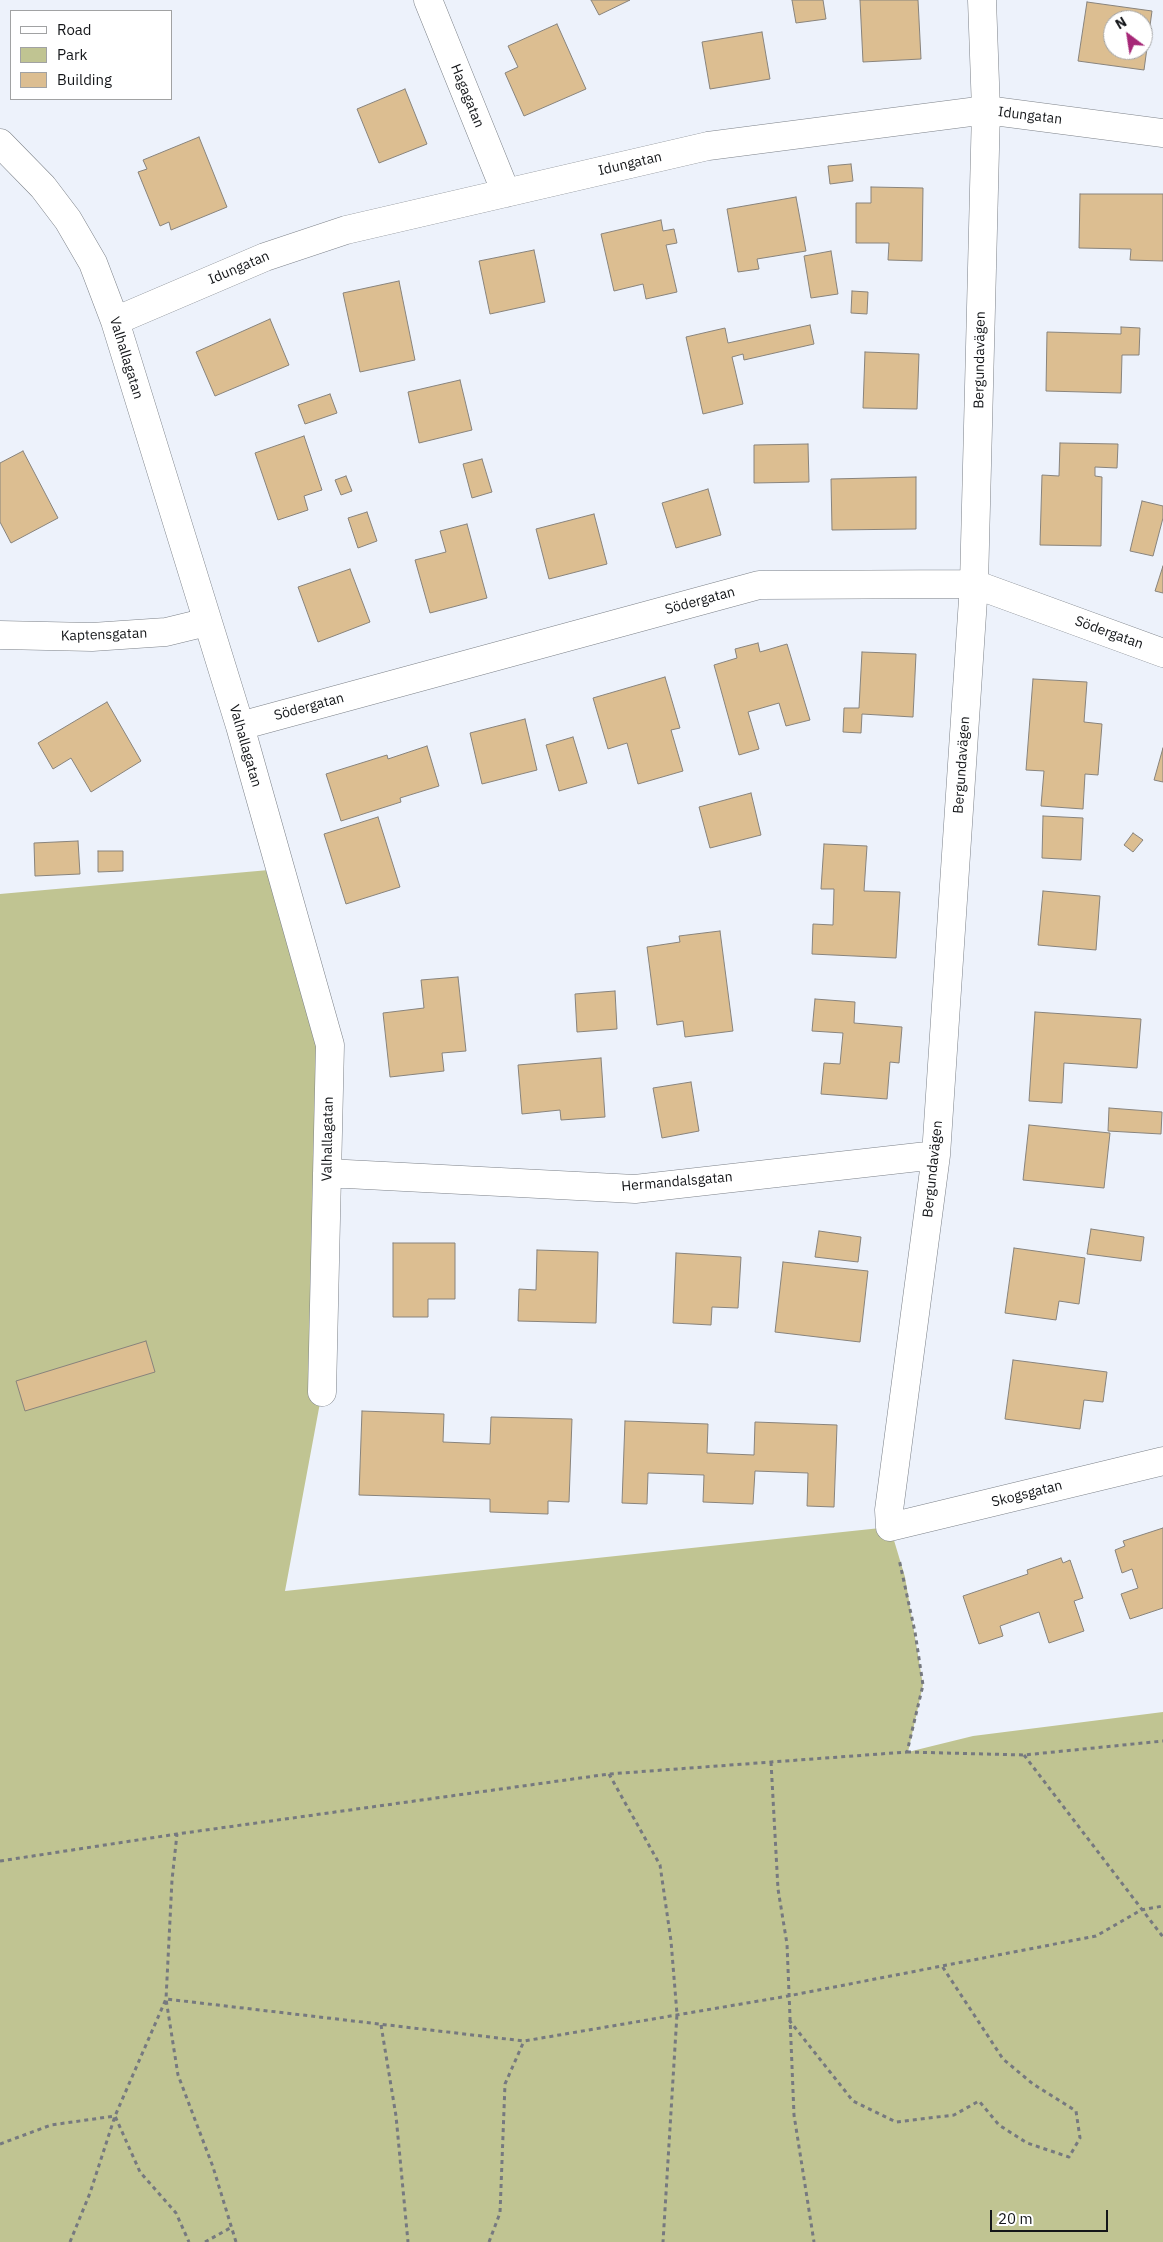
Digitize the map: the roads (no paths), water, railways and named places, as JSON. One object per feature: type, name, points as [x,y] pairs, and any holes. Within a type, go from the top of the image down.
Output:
[{"type":"street","name":"Hagagatan","points":[[428,0],[506,193]]},
{"type":"street","name":"Bergundavägen","points":[[890,1527],[889,1510],[936,1155],[974,584],[986,110],[982,0]]},
{"type":"street","name":"Idungatan","points":[[115,321],[265,257],[346,230],[708,146],[986,110],[1163,133]]},
{"type":"street","name":"Valhallagatan","points":[[0,143],[43,187],[68,220],[92,263],[115,321],[240,726],[330,1045],[322,1392]]},
{"type":"street","name":"Södergatan","points":[[240,726],[759,585],[974,584],[1163,653]]},
{"type":"street","name":"Kaptensgatan","points":[[0,635],[92,637],[166,632],[207,622]]},
{"type":"street","name":"Hermandalsgatan","points":[[327,1172],[635,1189],[936,1155]]},
{"type":"street","name":"Skogsgatan","points":[[890,1527],[1163,1461]]}]
